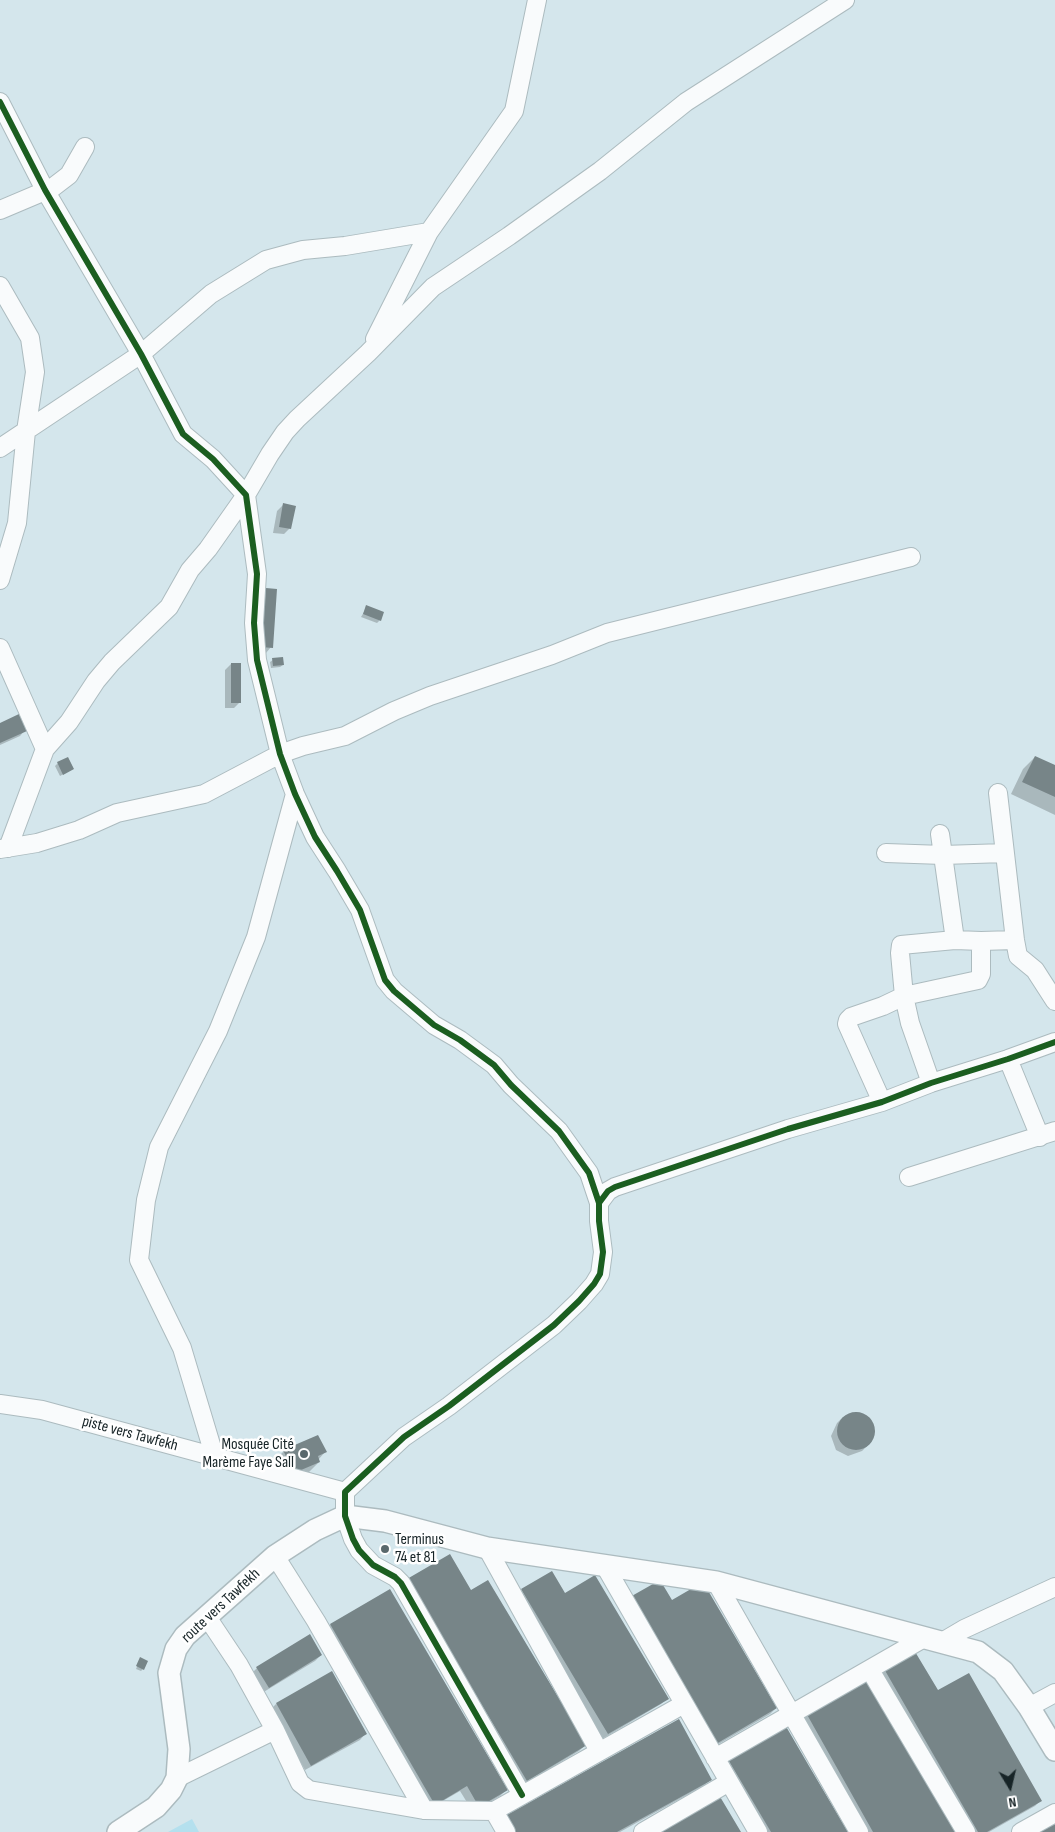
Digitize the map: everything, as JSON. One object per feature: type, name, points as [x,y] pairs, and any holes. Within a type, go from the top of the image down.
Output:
[{"type":"street","points":[[368,353],[429,232],[514,111],[537,0]]},
{"type":"street","points":[[4,849],[45,749],[69,722],[96,681],[112,662],[169,607],[190,570],[208,549],[246,495],[285,432],[297,419],[368,353],[433,287],[523,227],[600,171],[686,102],[846,0]]},
{"type":"street","points":[[0,102],[45,190],[141,354],[184,434],[213,459],[246,495],[257,574],[254,623],[257,660],[280,754],[295,794],[315,837],[360,910],[385,980],[394,991],[434,1025],[460,1040],[494,1065],[511,1085],[559,1130],[589,1173],[599,1203],[603,1252],[600,1274],[594,1284],[554,1325],[449,1406],[404,1437],[345,1492],[345,1516],[353,1539],[366,1559],[395,1576],[401,1583],[522,1795]]},
{"type":"street","points":[[0,210],[52,188],[69,175],[85,147]]},
{"type":"street","points":[[0,448],[141,354],[211,294],[266,260],[303,250],[345,246],[429,232]]},
{"type":"street","points":[[0,286],[30,338],[34,353],[35,372],[26,431],[17,523],[0,580]]},
{"type":"street","points":[[4,849],[37,844],[118,814],[204,794],[280,754],[303,746],[345,736],[394,711],[430,696],[552,655],[607,633],[911,557]]},
{"type":"street","points":[[0,648],[45,749]]},
{"type":"street","points":[[998,793],[1018,956],[1035,970],[1055,1001]]},
{"type":"street","points":[[215,1458],[182,1348],[139,1260],[146,1200],[159,1147],[218,1031],[256,937],[295,794]]},
{"type":"street","points":[[940,834],[956,940]]},
{"type":"street","points":[[886,853],[943,855],[1005,853]]},
{"type":"street","points":[[931,1083],[910,1023],[904,996],[901,945],[956,940],[1015,940]]},
{"type":"street","points":[[882,1102],[848,1024],[848,1020],[851,1017],[883,1006],[904,996],[978,980],[981,974],[981,941]]},
{"type":"street","points":[[599,1203],[615,1187],[788,1129],[882,1102],[931,1083],[1055,1042]]},
{"type":"street","points":[[909,1177],[1047,1134],[1008,1059]]},
{"type":"street","name":"piste vers Tawfekh","points":[[0,1404],[42,1410],[345,1492]]},
{"type":"street","points":[[345,1516],[384,1520],[487,1548],[716,1582],[978,1652],[1003,1671],[1029,1707],[1055,1750]]},
{"type":"street","name":"route vers Tawfekh","points":[[118,1832],[156,1807],[171,1790],[177,1778],[179,1749],[169,1673],[176,1649],[185,1636],[275,1556],[315,1530],[345,1516]]},
{"type":"street","points":[[487,1548],[599,1751]]},
{"type":"street","points":[[275,1556],[316,1621],[424,1810]]},
{"type":"street","points":[[606,1566],[758,1832]]},
{"type":"street","points":[[716,1582],[859,1832]]},
{"type":"street","points":[[715,1758],[870,1670],[933,1640],[964,1629],[1055,1587]]},
{"type":"street","points":[[207,1617],[239,1665],[275,1730],[300,1783],[309,1790],[424,1810],[494,1811],[684,1704]]},
{"type":"street","points":[[870,1670],[966,1832]]},
{"type":"street","points":[[1029,1707],[1055,1693]]},
{"type":"street","points":[[177,1778],[275,1730]]},
{"type":"street","points":[[643,1832],[729,1782]]},
{"type":"street","points":[[494,1811],[506,1832]]},
{"type":"street","points":[[1020,1832],[1055,1813]]},
{"type":"shaded area","points":[[192,1819],[199,1832],[168,1832]]},
{"type":"building","points":[[283,503],[296,506],[291,529],[279,527]]},
{"type":"building","points":[[266,588],[277,589],[273,648],[261,647]]},
{"type":"building","points":[[366,605],[384,612],[381,621],[363,614]]},
{"type":"building","points":[[283,657],[284,665],[273,666],[272,658]]},
{"type":"building","points":[[231,663],[241,663],[241,703],[231,703]]},
{"type":"building","points":[[19,714],[27,731],[0,743],[0,723]]},
{"type":"building","points":[[1035,756],[1055,765],[1055,797],[1022,782]]},
{"type":"building","points":[[68,757],[74,769],[63,775],[57,762]]},
{"type":"building","points":[[856,1412],[869,1418],[875,1431],[869,1444],[856,1450],[843,1444],[837,1431],[843,1418]]},
{"type":"building","name":"Mosquée Cité Marème Faye Sall","points":[[318,1435],[327,1452],[318,1456],[320,1462],[294,1473],[283,1450]]},
{"type":"building","points":[[450,1554],[471,1590],[488,1580],[587,1745],[527,1781],[407,1579]]},
{"type":"building","points":[[552,1571],[565,1593],[595,1575],[669,1699],[608,1734],[521,1589]]},
{"type":"building","points":[[660,1580],[672,1600],[703,1582],[777,1708],[716,1744],[630,1597]]},
{"type":"building","points":[[390,1589],[508,1790],[479,1807],[467,1786],[435,1805],[330,1624]]},
{"type":"building","points":[[310,1634],[322,1655],[269,1688],[256,1667]]},
{"type":"building","points":[[914,1650],[938,1690],[969,1673],[1042,1801],[987,1832],[978,1832],[883,1667]]},
{"type":"building","points":[[140,1657],[148,1661],[144,1670],[136,1666]]},
{"type":"building","points":[[332,1671],[367,1734],[311,1766],[276,1703]]},
{"type":"building","points":[[866,1677],[955,1832],[873,1832],[805,1711]]},
{"type":"building","points":[[679,1719],[712,1780],[617,1832],[511,1832],[503,1817]]},
{"type":"building","points":[[784,1723],[848,1832],[771,1832],[726,1756]]},
{"type":"building","points":[[719,1795],[741,1832],[655,1832]]},
{"type":"building","points":[[1051,1817],[1055,1825],[1055,1832],[1023,1832]]},
{"type":"cycle path","points":[[0,102],[45,190],[141,354],[183,434],[213,459],[246,495],[257,574],[254,623],[257,660],[280,754],[295,794],[315,837],[360,910],[385,980],[394,991],[434,1025],[460,1040],[494,1065],[511,1085],[559,1131],[589,1173],[599,1203]]},
{"type":"cycle path","points":[[522,1795],[401,1583],[395,1577],[373,1565],[359,1550],[345,1516],[345,1492],[404,1437],[449,1406],[554,1325],[594,1284],[600,1274],[603,1252],[599,1203],[608,1191],[615,1187],[788,1129],[882,1102],[931,1083],[1055,1042]]},
{"type":"place","name":"Mosquée Cité Marème Faye Sall","points":[[304,1454]]},
{"type":"place","name":"Terminus 74 et 81","points":[[385,1549]]}]
